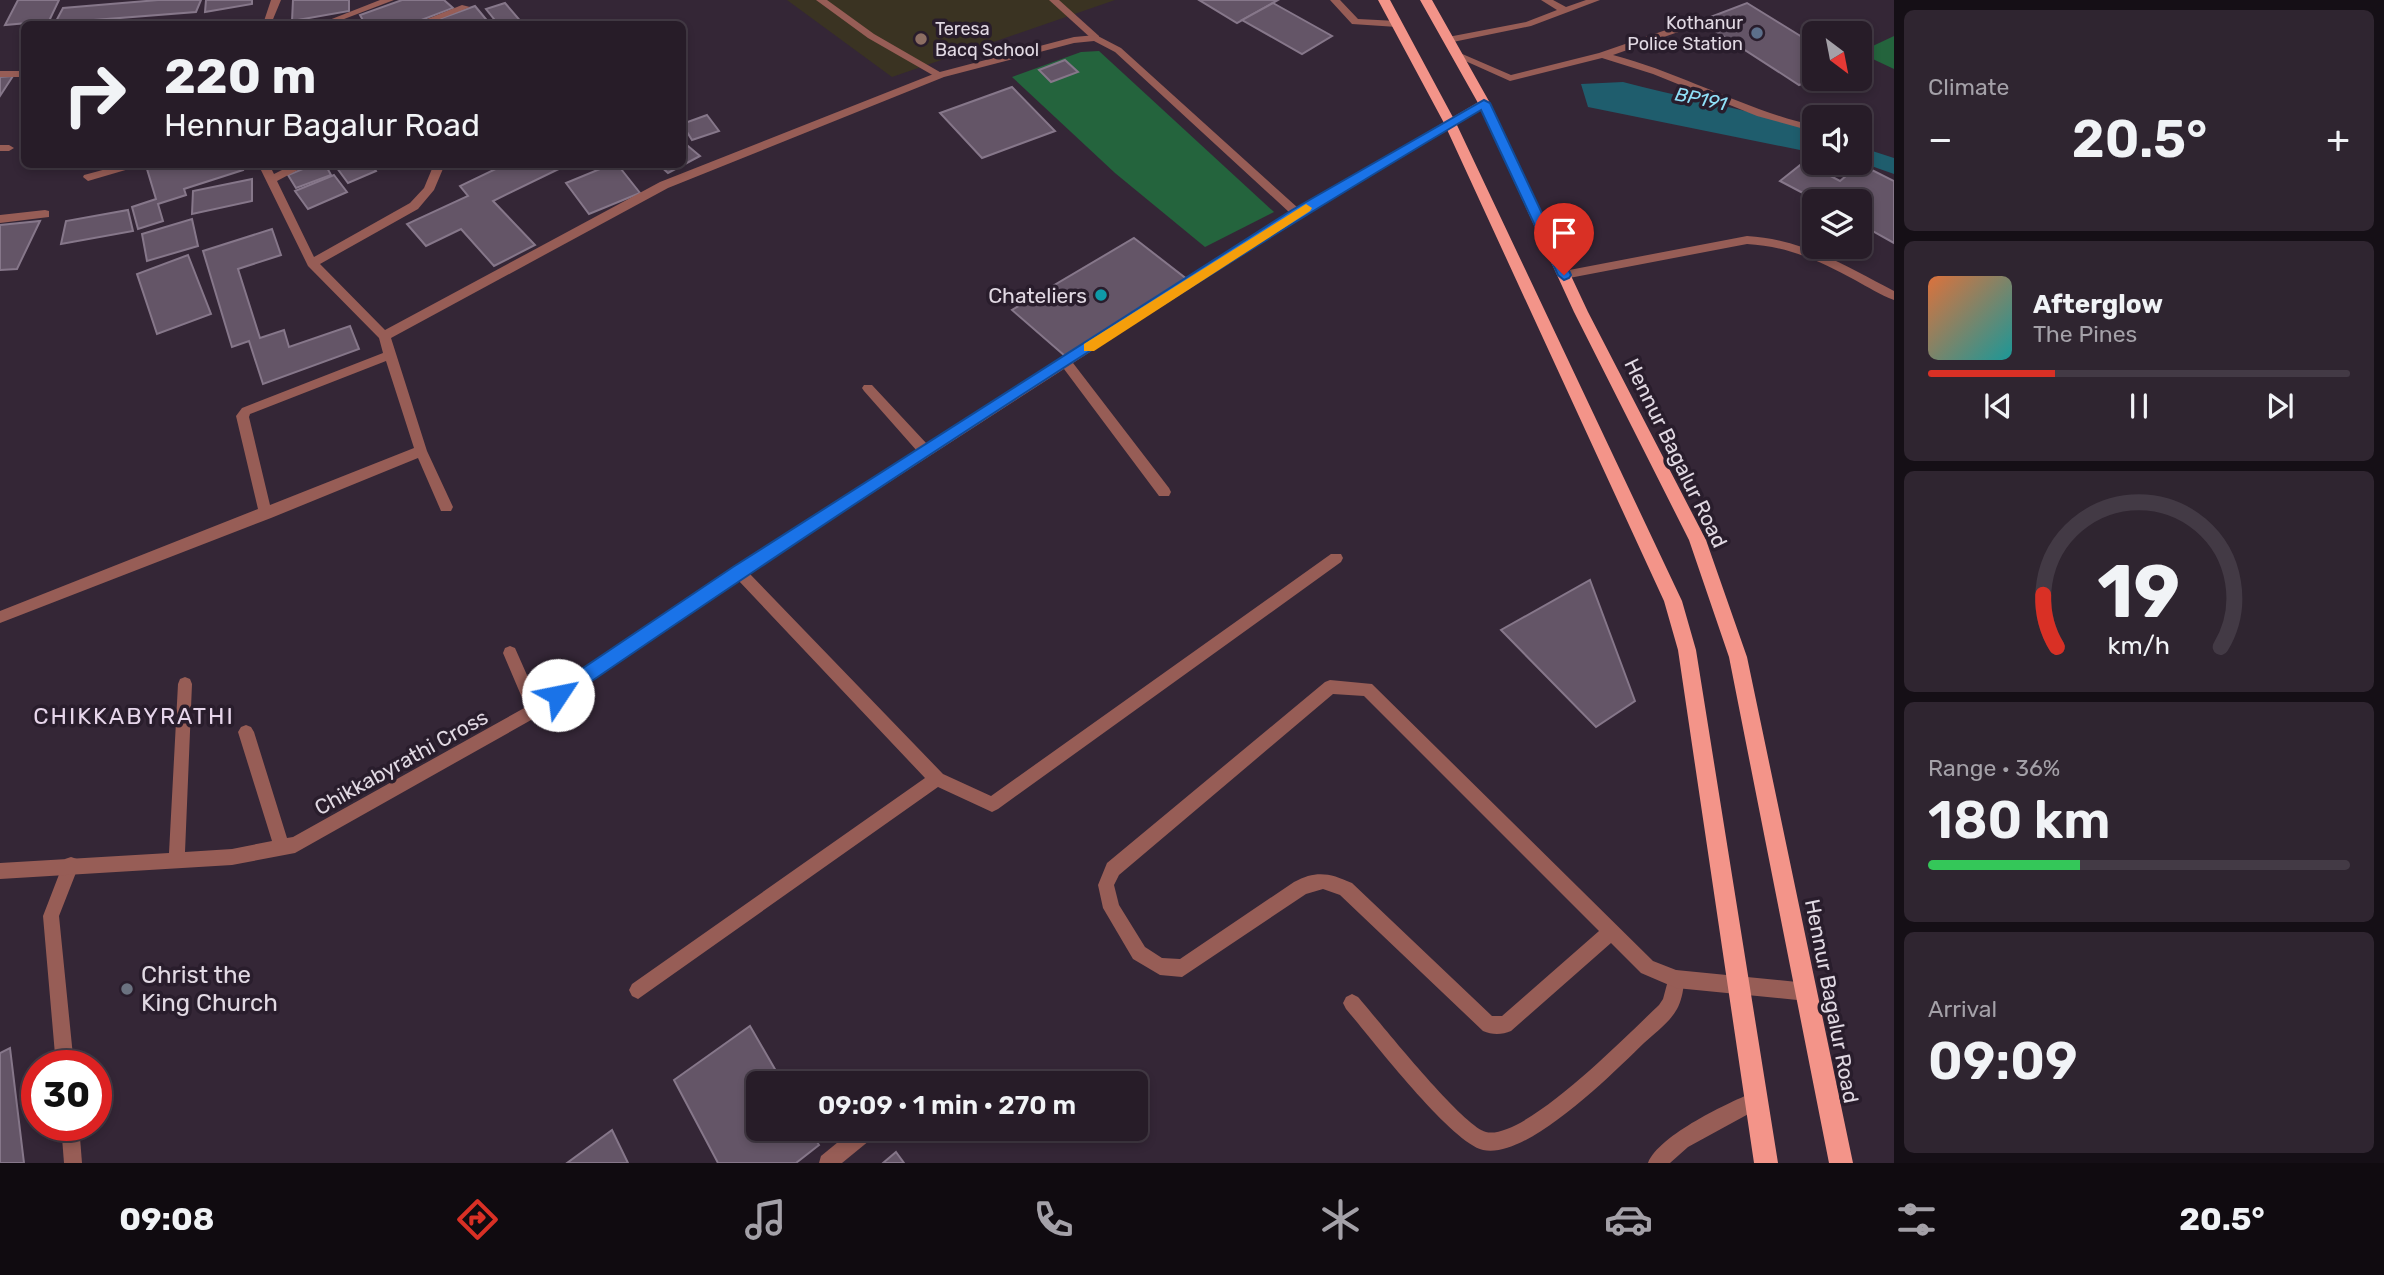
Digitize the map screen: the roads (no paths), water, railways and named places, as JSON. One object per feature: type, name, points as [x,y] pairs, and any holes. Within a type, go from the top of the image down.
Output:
[{"type":"main road","points":[[1384,0],[1450,122],[1673,601],[1687,650],[1766,1163]]},
{"type":"main road","name":"Hennur Bagalur Road","points":[[1427,2],[1484,103],[1564,275],[1697,540],[1738,657],[1841,1163]]},
{"type":"street","points":[[268,21],[276,0]]},
{"type":"street","points":[[332,21],[389,0]]},
{"type":"street","points":[[821,0],[871,36],[940,75]]},
{"type":"street","points":[[1054,0],[1096,38],[1118,50],[1297,213]]},
{"type":"street","points":[[1335,0],[1355,22],[1397,24]]},
{"type":"street","points":[[1546,0],[1564,11]]},
{"type":"street","points":[[1448,40],[1528,24],[1595,0]]},
{"type":"street","points":[[428,21],[466,7]]},
{"type":"street","points":[[1448,40],[1510,78],[1602,55],[1695,23]]},
{"type":"street","points":[[384,336],[664,185],[940,75],[1074,40],[1096,38]]},
{"type":"street","points":[[1602,55],[1634,62],[1745,108],[1802,125]]},
{"type":"street","points":[[0,74],[21,74]]},
{"type":"street","name":"Chikkabyrathi Cross","points":[[0,870],[232,857],[295,845],[535,710],[739,572],[1297,213],[1484,103]]},
{"type":"street","points":[[88,177],[125,168]]},
{"type":"street","points":[[265,168],[312,263],[384,336],[421,451],[446,507]]},
{"type":"street","points":[[271,180],[296,168]]},
{"type":"street","points":[[312,263],[414,206],[429,190],[438,168]]},
{"type":"street","points":[[0,219],[45,214]]},
{"type":"street","points":[[1564,275],[1747,240],[1771,240],[1801,247],[1894,296]]},
{"type":"street","points":[[266,514],[242,416],[246,411],[390,355]]},
{"type":"street","points":[[1066,362],[1164,492]]},
{"type":"street","points":[[868,388],[926,452]]},
{"type":"street","points":[[0,617],[421,451]]},
{"type":"street","points":[[739,572],[937,779],[992,804],[1336,558]]},
{"type":"street","points":[[510,653],[535,710]]},
{"type":"street","points":[[177,859],[185,684]]},
{"type":"street","points":[[1611,931],[1505,1025],[1489,1025],[1346,889],[1331,881],[1315,879],[1182,968],[1160,965],[1139,953],[1111,908],[1106,885],[1113,869],[1330,687],[1343,685],[1367,689],[1611,931],[1647,967],[1676,979],[1807,992]]},
{"type":"street","points":[[246,732],[282,848]]},
{"type":"street","points":[[638,989],[937,779]]},
{"type":"street","points":[[64,1050],[51,916],[71,865]]},
{"type":"street","points":[[1352,1003],[1460,1126],[1484,1141],[1503,1143],[1519,1137],[1568,1101],[1665,1011],[1671,1003],[1676,979]]},
{"type":"street","points":[[1657,1163],[1681,1140],[1757,1100]]},
{"type":"street","points":[[71,1141],[73,1163]]},
{"type":"street","points":[[828,1163],[854,1141]]},
{"type":"water","points":[[1623,82],[1792,124],[1802,127],[1802,150],[1588,107],[1581,84]]},
{"type":"water","points":[[1872,151],[1894,158],[1894,174],[1872,166]]},
{"type":"place","name":"Kothanur Police Station","points":[[1757,33]]},
{"type":"place","name":"Teresa Bacq School","points":[[921,39]]},
{"type":"place","name":"Chateliers","points":[[1101,295]]},
{"type":"place","name":"Christ the King Church","points":[[127,989]]},
{"type":"district","name":"CHIKKABYRATHI","points":[[134,716]]},
{"type":"water label","name":"BP191","points":[[1701,99]]}]
